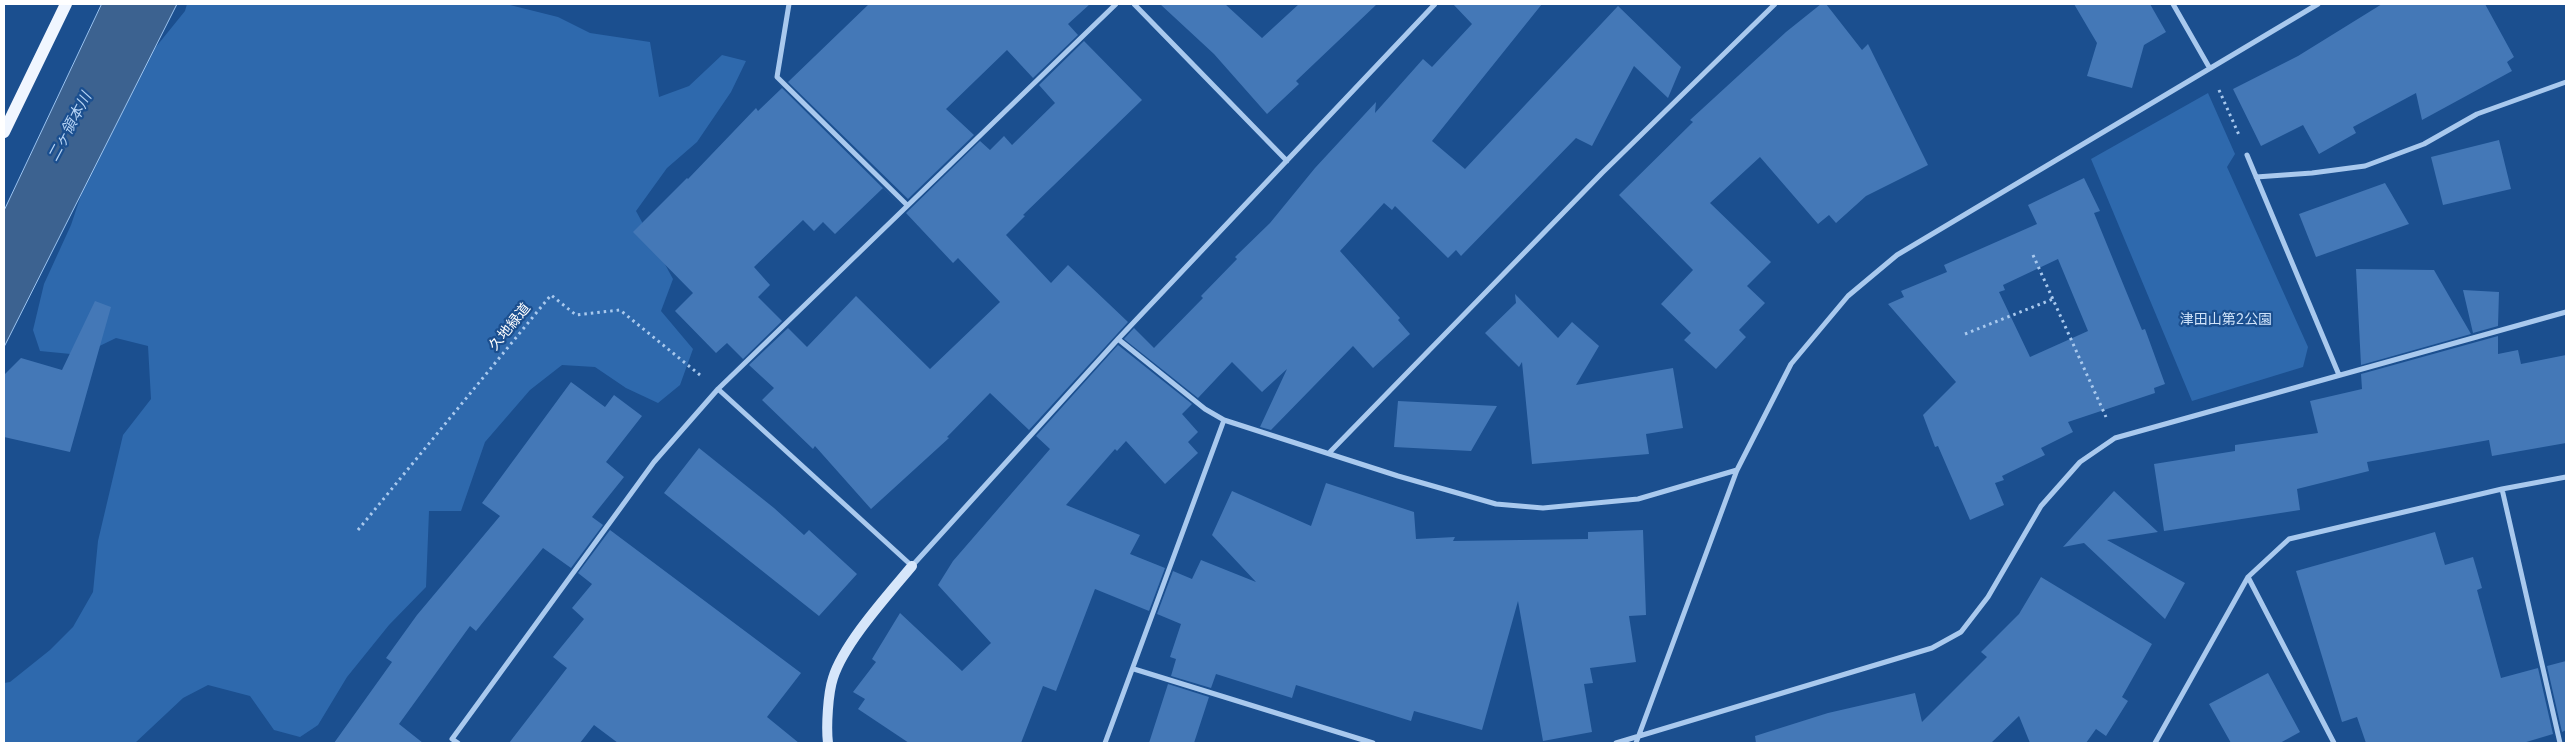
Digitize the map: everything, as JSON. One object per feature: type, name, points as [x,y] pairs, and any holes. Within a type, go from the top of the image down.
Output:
[{"type":"main road","points":[[4,132],[66,4]]},
{"type":"street","points":[[789,4],[777,77],[907,206]]},
{"type":"street","points":[[458,743],[452,738],[654,462],[718,389],[1116,4]]},
{"type":"street","points":[[1134,4],[1287,161]]},
{"type":"street","points":[[828,743],[832,678],[850,644],[880,604],[912,566],[1118,339],[1436,4]]},
{"type":"street","points":[[1330,452],[1602,173],[1775,4]]},
{"type":"street","points":[[2173,4],[2209,67]]},
{"type":"street","points":[[1637,740],[1737,470],[1791,364],[1848,296],[1897,255],[2209,67],[2318,4]]},
{"type":"street","points":[[2256,177],[2312,174],[2365,166],[2424,144],[2477,114],[2566,82]]},
{"type":"street","points":[[2247,155],[2339,375]]},
{"type":"street","points":[[1616,743],[1637,740],[1932,648],[1961,632],[1988,597],[2041,506],[2080,462],[2115,438],[2566,312]]},
{"type":"street","points":[[1118,339],[1205,409],[1224,420],[1330,452],[1398,476],[1496,504],[1543,508],[1638,499],[1737,470]]},
{"type":"street","points":[[718,389],[912,566]]},
{"type":"street","points":[[1105,743],[1134,669],[1224,420]]},
{"type":"street","points":[[2155,743],[2248,577],[2289,539],[2502,489],[2566,478]]},
{"type":"street","points":[[2502,489],[2560,743]]},
{"type":"street","points":[[2248,577],[2334,743]]},
{"type":"street","points":[[1134,669],[1373,743]]},
{"type":"path","points":[[2209,67],[2247,155]]},
{"type":"path","points":[[2033,255],[2115,438]]},
{"type":"path","name":"久地緑道","points":[[358,530],[551,295],[576,315],[620,310],[718,389]]},
{"type":"path","points":[[1965,334],[2053,299]]},
{"type":"green space","points":[[187,4],[506,4],[558,17],[590,33],[650,42],[659,97],[689,86],[722,55],[746,61],[731,92],[697,142],[667,168],[636,211],[673,279],[661,311],[693,349],[680,385],[658,403],[626,388],[595,367],[562,365],[530,390],[485,442],[461,511],[429,511],[426,587],[389,625],[347,677],[318,725],[300,737],[274,730],[250,696],[208,685],[183,698],[135,743],[4,743],[4,683],[10,682],[50,650],[73,627],[93,592],[98,541],[123,435],[151,399],[148,346],[116,338],[81,355],[40,351],[33,330],[44,284],[71,225],[113,100],[185,11]]},
{"type":"green space","name":"津田山第2公園","points":[[2208,93],[2235,154],[2227,167],[2308,347],[2303,367],[2192,401],[2091,159]]},
{"type":"water","name":"二ヶ領本川","points":[[102,4],[177,4],[4,347],[4,211]]},
{"type":"building","points":[[869,4],[1090,4],[1068,24],[1078,35],[1033,78],[1007,50],[946,109],[974,135],[908,199],[788,82]]},
{"type":"building","points":[[1160,4],[1225,4],[1262,38],[1299,4],[1377,4],[1296,81],[1299,84],[1267,114],[1214,54]]},
{"type":"building","points":[[1453,4],[1542,4],[1432,141],[1465,169],[1618,6],[1681,67],[1668,98],[1634,66],[1592,146],[1576,138],[1461,256],[1456,250],[1448,258],[1395,206],[1392,210],[1384,203],[1340,251],[1400,318],[1398,320],[1410,334],[1373,368],[1353,346],[1271,430],[1260,427],[1287,369],[1262,392],[1232,362],[1198,398],[1124,339],[1134,328],[1154,348],[1203,298],[1201,296],[1237,259],[1235,257],[1270,223],[1315,168],[1376,102],[1375,113],[1423,59],[1432,67],[1472,24]]},
{"type":"building","points":[[1821,4],[1826,4],[1862,50],[1868,44],[1928,165],[1866,196],[1836,223],[1829,215],[1818,224],[1760,157],[1710,203],[1771,262],[1747,286],[1765,303],[1739,330],[1746,337],[1716,369],[1684,340],[1691,333],[1661,304],[1693,270],[1619,195],[1693,122],[1690,120],[1786,32]]},
{"type":"building","points":[[2074,4],[2150,4],[2166,32],[2144,45],[2132,88],[2087,76],[2097,43]]},
{"type":"building","points":[[2382,4],[2485,4],[2514,57],[2507,62],[2512,71],[2422,120],[2416,93],[2353,127],[2356,133],[2319,154],[2303,125],[2261,146],[2233,89],[2298,56]]},
{"type":"building","points":[[1084,41],[1142,100],[1023,215],[1025,216],[1006,235],[1051,283],[1068,265],[1128,322],[1029,430],[990,393],[947,437],[949,438],[871,509],[815,446],[813,449],[762,400],[774,388],[749,365],[788,328],[807,347],[856,296],[930,369],[1000,302],[958,258],[953,263],[906,213],[980,141],[990,150],[1004,136],[1012,145],[1055,103],[1039,85]]},
{"type":"building","points":[[782,88],[883,188],[835,234],[823,222],[814,231],[803,220],[754,267],[770,285],[758,297],[782,321],[743,359],[727,343],[716,353],[675,311],[693,293],[633,232],[688,179],[756,108],[758,111]]},
{"type":"building","points":[[2499,140],[2511,189],[2443,205],[2431,157]]},
{"type":"building","points":[[2084,178],[2100,211],[2094,213],[2142,330],[2145,329],[2165,384],[2154,388],[2155,393],[2068,422],[2073,432],[2041,448],[2045,455],[2002,476],[2004,480],[1995,483],[2004,505],[1970,520],[1938,446],[1935,447],[1923,415],[1956,382],[1888,304],[1904,297],[1901,291],[1947,272],[1944,265],[2037,224],[2028,205]],"holes":[[[2058,259],[2088,331],[2030,357],[1999,292],[2005,290],[2003,285]]]},
{"type":"building","points":[[2385,183],[2409,224],[2316,257],[2299,214]]},
{"type":"building","points":[[2356,269],[2434,270],[2471,334],[2361,365]]},
{"type":"building","points":[[2463,290],[2499,292],[2498,326],[2473,333]]},
{"type":"building","points":[[1515,294],[1558,338],[1572,322],[1599,346],[1576,385],[1673,368],[1683,428],[1646,434],[1649,454],[1532,464],[1522,362],[1519,367],[1485,333],[1516,303]]},
{"type":"building","points":[[95,301],[111,307],[70,452],[4,437],[4,375],[21,358],[62,370]]},
{"type":"building","points":[[2498,336],[2498,354],[2518,350],[2521,364],[2566,355],[2566,443],[2492,456],[2489,440],[2367,462],[2369,471],[2297,489],[2300,510],[2164,531],[2154,464],[2235,451],[2235,445],[2318,433],[2310,401],[2362,389],[2361,374]]},
{"type":"building","points":[[1118,345],[1192,404],[1182,414],[1198,432],[1188,442],[1198,453],[1165,484],[1126,441],[1117,451],[1115,449],[1066,505],[1140,535],[1130,554],[1165,568],[1149,611],[1095,589],[1056,691],[1043,686],[1021,743],[909,743],[858,709],[865,699],[853,692],[876,662],[872,659],[900,613],[962,671],[991,643],[938,585],[953,561],[1050,449],[1036,436]]},
{"type":"building","points":[[571,382],[605,407],[614,395],[642,416],[606,462],[624,477],[592,517],[603,525],[571,568],[543,548],[476,631],[470,626],[399,724],[423,743],[334,743],[392,662],[386,658],[417,615],[500,516],[482,503]]},
{"type":"building","points":[[1398,401],[1497,406],[1471,451],[1394,447]]},
{"type":"building","points":[[699,448],[774,508],[804,535],[809,530],[857,574],[819,616],[664,493]]},
{"type":"building","points":[[1326,483],[1414,512],[1416,539],[1455,537],[1453,541],[1588,539],[1588,532],[1643,530],[1646,615],[1629,616],[1636,662],[1590,668],[1593,683],[1584,684],[1592,732],[1543,741],[1518,601],[1482,730],[1414,711],[1411,721],[1296,685],[1292,698],[1216,674],[1211,688],[1171,676],[1176,659],[1170,657],[1181,624],[1157,614],[1173,571],[1192,579],[1201,560],[1256,582],[1212,535],[1232,491],[1311,526]]},
{"type":"building","points":[[2114,491],[2158,532],[2107,540],[2185,583],[2165,619],[2084,543],[2063,547]]},
{"type":"building","points":[[610,530],[801,673],[767,717],[799,743],[618,743],[594,725],[580,743],[509,743],[567,668],[553,657],[584,619],[572,608],[592,584],[578,573]]},
{"type":"building","points":[[2435,532],[2445,565],[2473,557],[2482,588],[2477,590],[2501,678],[2538,668],[2553,734],[2523,743],[2366,743],[2357,717],[2342,722],[2296,571]]},
{"type":"building","points":[[2041,577],[2152,644],[2122,697],[2128,701],[2106,736],[2096,729],[2086,743],[2030,743],[2019,716],[1991,743],[1756,743],[1755,736],[1828,713],[1915,693],[1922,722],[1987,657],[1981,652],[2019,614]]},
{"type":"building","points":[[2566,661],[2566,730],[2562,732],[2547,666]]},
{"type":"building","points":[[2268,673],[2300,732],[2280,743],[2231,743],[2209,704]]},
{"type":"building","points":[[1168,684],[1209,697],[1194,743],[1149,743]]}]
